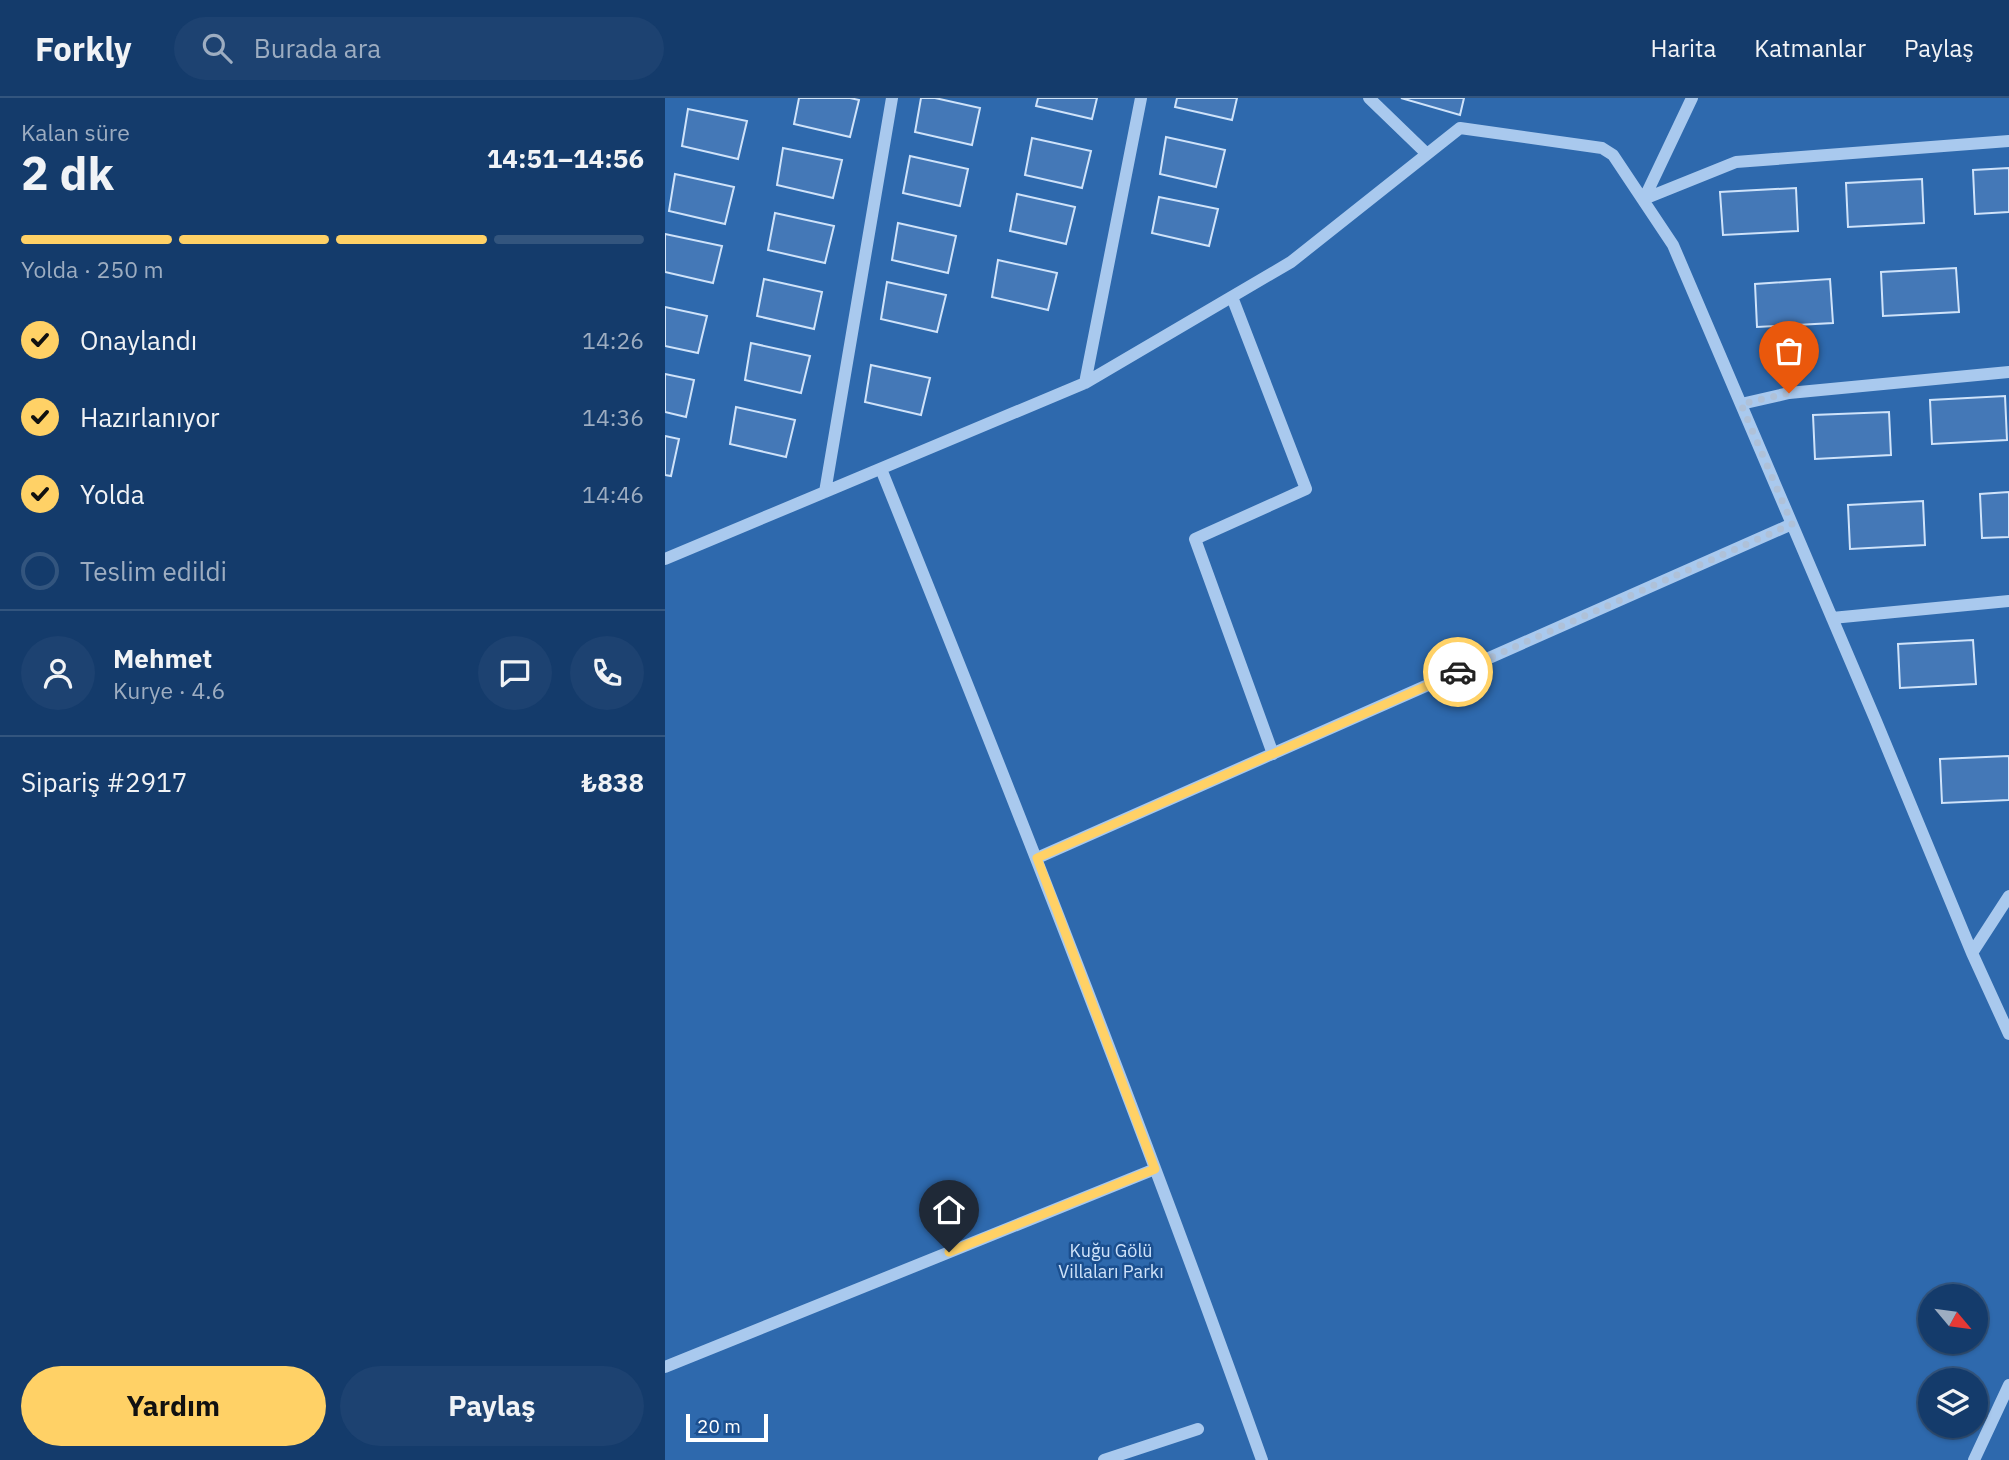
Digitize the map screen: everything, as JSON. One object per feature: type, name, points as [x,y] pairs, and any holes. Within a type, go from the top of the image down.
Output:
[{"type":"street","points":[[825,492],[892,98]]},
{"type":"street","points":[[1085,383],[1141,98]]},
{"type":"street","points":[[1644,199],[1692,98]]},
{"type":"street","points":[[1372,100],[1427,154]]},
{"type":"street","points":[[665,559],[1085,383],[1291,262],[1461,128],[1602,148],[1613,155],[1673,245],[1972,953],[2009,1034]]},
{"type":"street","points":[[1644,199],[1736,162],[2009,141]]},
{"type":"street","points":[[1232,297],[1307,489],[1195,539],[1273,754]]},
{"type":"street","points":[[1741,404],[1789,393],[2009,372]]},
{"type":"street","points":[[881,468],[1037,858],[1206,1303],[1262,1460]]},
{"type":"street","points":[[1037,858],[1792,524]]},
{"type":"street","points":[[1832,618],[2009,601]]},
{"type":"street","points":[[1972,953],[2009,896]]},
{"type":"street","points":[[665,1367],[1155,1169]]},
{"type":"street","points":[[1974,1460],[2009,1385]]},
{"type":"street","points":[[1104,1460],[1198,1429]]},
{"type":"green space","name":"Kuğu Gölü Villaları Parkı","points":[[665,98],[2009,98],[2009,1460],[665,1460]]},
{"type":"building","points":[[799,98],[859,100],[850,137],[794,124]]},
{"type":"building","points":[[921,98],[935,98],[980,108],[972,145],[915,132]]},
{"type":"building","points":[[1038,98],[1097,98],[1092,119],[1036,106]]},
{"type":"building","points":[[1177,98],[1237,98],[1232,120],[1175,107]]},
{"type":"building","points":[[1401,98],[1464,98],[1460,115]]},
{"type":"building","points":[[688,109],[747,121],[738,159],[682,146]]},
{"type":"building","points":[[1166,137],[1225,150],[1216,187],[1160,174]]},
{"type":"building","points":[[1032,138],[1091,151],[1082,188],[1025,175]]},
{"type":"building","points":[[783,148],[842,160],[833,198],[777,185]]},
{"type":"building","points":[[910,156],[968,169],[960,206],[903,193]]},
{"type":"building","points":[[2009,168],[2009,212],[1975,214],[1973,170]]},
{"type":"building","points":[[675,174],[734,187],[725,224],[669,211]]},
{"type":"building","points":[[1922,179],[1924,223],[1848,227],[1846,183]]},
{"type":"building","points":[[1796,188],[1798,231],[1723,235],[1720,192]]},
{"type":"building","points":[[1017,194],[1075,207],[1066,244],[1010,231]]},
{"type":"building","points":[[1159,197],[1218,209],[1209,246],[1152,233]]},
{"type":"building","points":[[775,213],[834,226],[825,263],[768,250]]},
{"type":"building","points":[[898,223],[956,236],[948,273],[892,260]]},
{"type":"building","points":[[665,234],[722,246],[713,283],[665,272]]},
{"type":"building","points":[[998,260],[1057,273],[1048,310],[992,297]]},
{"type":"building","points":[[1956,268],[1959,312],[1883,316],[1881,272]]},
{"type":"building","points":[[764,279],[822,292],[814,329],[757,316]]},
{"type":"building","points":[[1830,279],[1833,323],[1757,327],[1755,284]]},
{"type":"building","points":[[887,282],[946,295],[937,332],[881,319]]},
{"type":"building","points":[[665,307],[707,316],[698,353],[665,346]]},
{"type":"building","points":[[751,343],[810,356],[801,393],[745,380]]},
{"type":"building","points":[[871,365],[930,378],[921,415],[865,402]]},
{"type":"building","points":[[665,374],[694,380],[686,417],[665,412]]},
{"type":"building","points":[[2005,396],[2007,440],[1932,444],[1930,400]]},
{"type":"building","points":[[736,407],[795,420],[786,457],[730,444]]},
{"type":"building","points":[[1889,412],[1891,455],[1815,459],[1813,415]]},
{"type":"building","points":[[665,436],[679,439],[671,476],[665,475]]},
{"type":"building","points":[[2009,492],[2009,537],[1982,538],[1980,494]]},
{"type":"building","points":[[1923,501],[1925,545],[1850,549],[1848,505]]},
{"type":"building","points":[[1973,640],[1976,684],[1900,688],[1898,644]]},
{"type":"building","points":[[2009,756],[2009,800],[1942,803],[1940,759]]},
{"type":"way so far","points":[[1458,672],[1792,524],[1741,404],[1789,393]]},
{"type":"route","points":[[949,1252],[1155,1169],[1037,858],[1458,672]]}]
